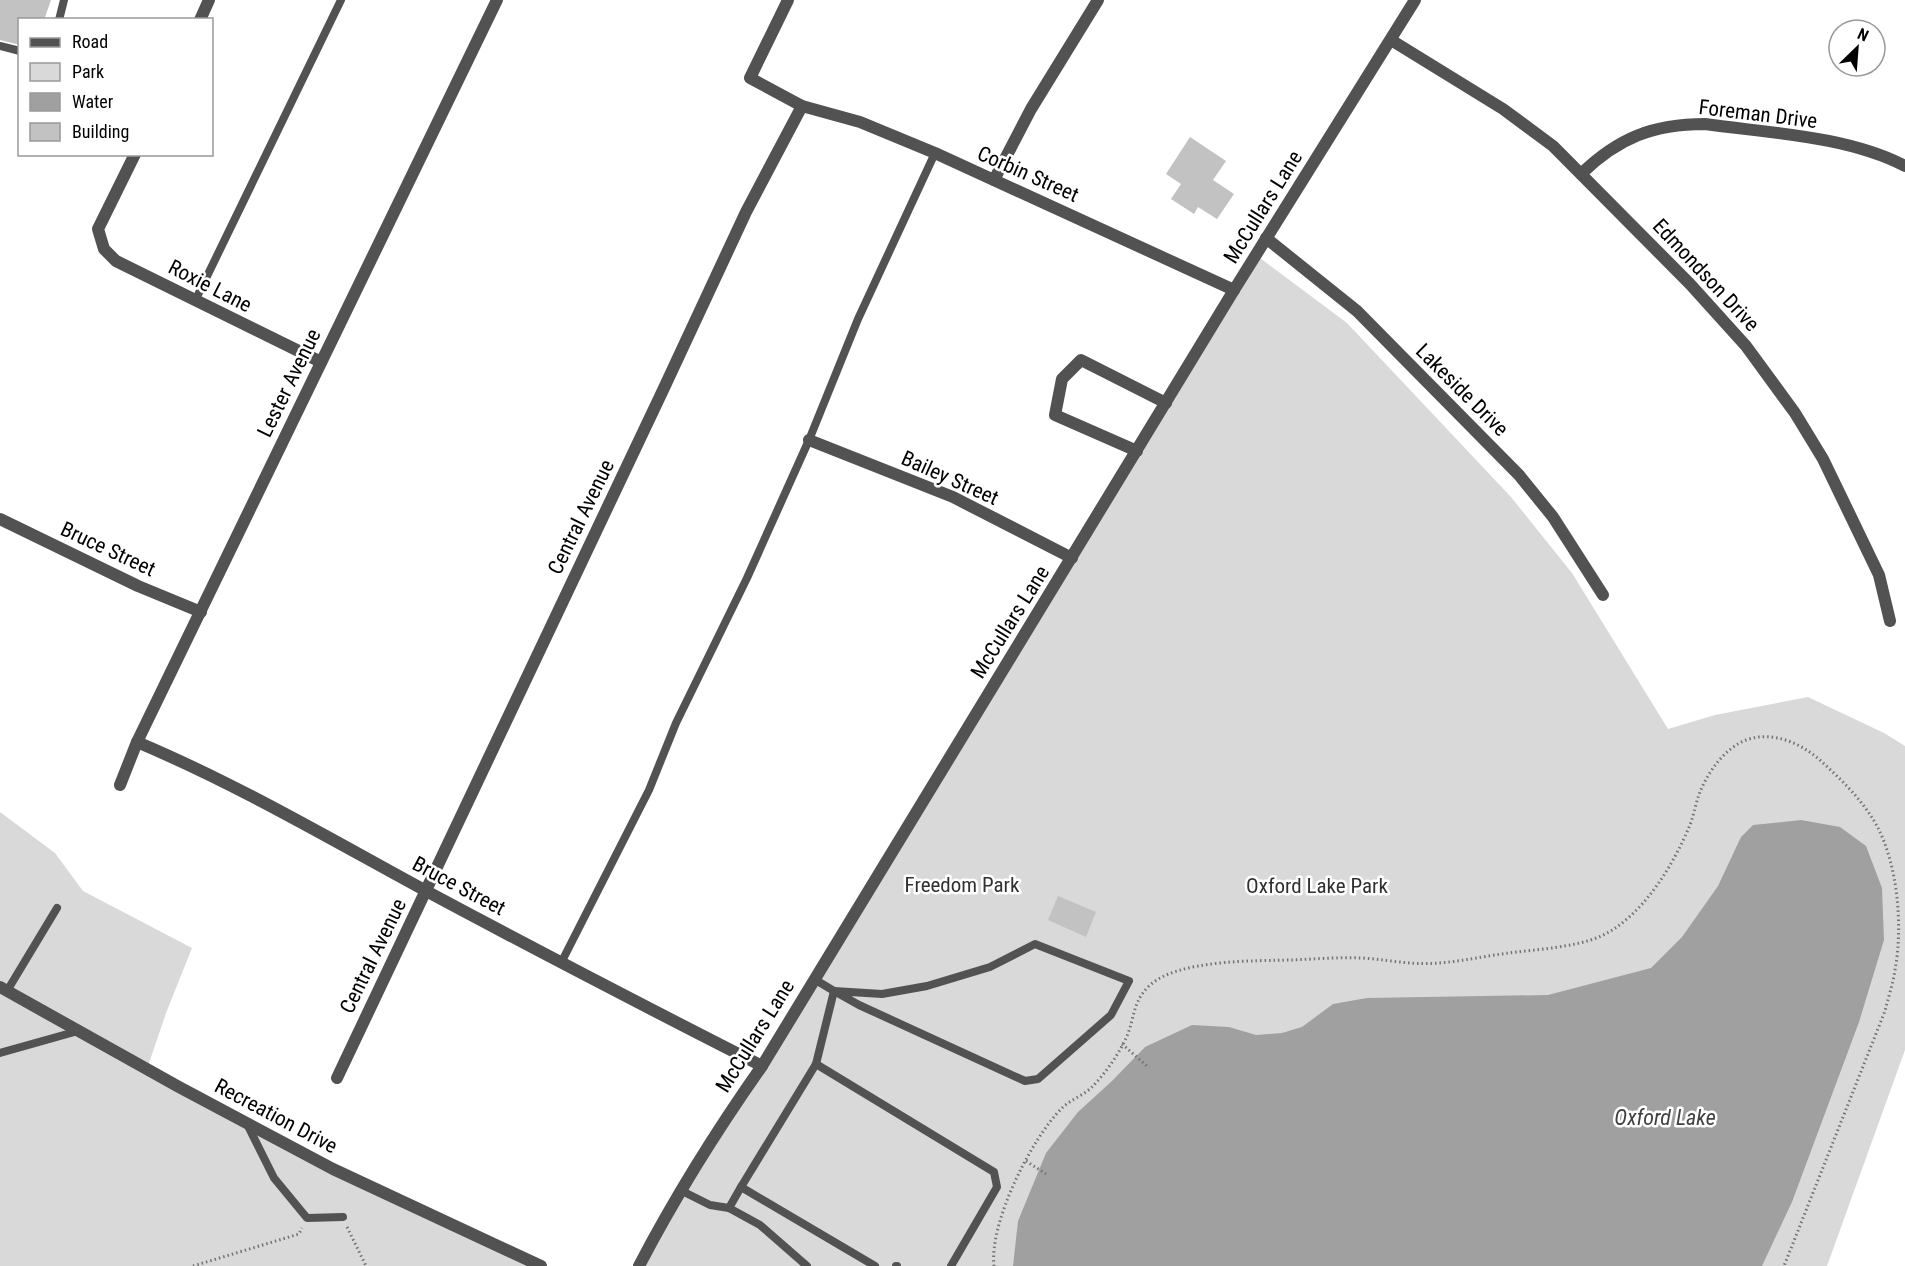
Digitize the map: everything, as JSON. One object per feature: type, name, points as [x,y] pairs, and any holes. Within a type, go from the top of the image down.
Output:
[{"type":"street","points":[[201,18],[209,0]]},
{"type":"street","name":"Lester Avenue","points":[[120,785],[137,742],[497,0]]},
{"type":"street","points":[[788,0],[750,78],[802,106]]},
{"type":"street","points":[[994,180],[1031,109],[1098,0]]},
{"type":"street","name":"McCullars Lane","points":[[639,1266],[682,1191],[732,1109],[762,1066],[1234,290],[1415,0]]},
{"type":"street","name":"Edmondson Drive","points":[[1390,40],[1521,120],[1553,146],[1719,314],[1771,379],[1809,436],[1828,470],[1879,575],[1890,621]]},
{"type":"street","name":"Corbin Street","points":[[802,106],[860,122],[935,153],[1234,290]]},
{"type":"street","name":"Central Avenue","points":[[337,1078],[726,253],[802,106]]},
{"type":"street","name":"Foreman Drive","points":[[1581,174],[1626,140],[1656,129],[1689,124],[1705,124],[1846,145],[1905,166]]},
{"type":"street","name":"Roxie Lane","points":[[134,156],[98,230],[104,249],[116,261],[321,362]]},
{"type":"street","name":"Lakeside Drive","points":[[1266,238],[1357,312],[1519,475],[1553,517],[1603,595]]},
{"type":"street","points":[[1137,451],[1055,415],[1062,379],[1081,360],[1166,403]]},
{"type":"street","name":"Bailey Street","points":[[809,440],[953,497],[1072,558]]},
{"type":"street","name":"Bruce Street","points":[[0,519],[138,586],[201,612]]},
{"type":"street","name":"Bruce Street","points":[[137,742],[171,756],[339,842],[561,963],[762,1066]]},
{"type":"street","name":"Recreation Drive","points":[[4,989],[333,1169],[541,1266]]},
{"type":"lane","points":[[60,18],[64,0]]},
{"type":"lane","points":[[195,301],[341,0]]},
{"type":"lane","points":[[0,46],[18,50]]},
{"type":"lane","points":[[561,963],[648,790],[676,723],[747,578],[809,440],[858,319],[935,153]]},
{"type":"lane","points":[[4,989],[57,908]]},
{"type":"lane","points":[[814,979],[834,991],[859,1005],[1025,1081],[1038,1079],[1111,1015],[1129,981],[1035,944],[990,967],[927,986],[882,994],[834,991]]},
{"type":"lane","points":[[729,1208],[816,1064],[834,991]]},
{"type":"lane","points":[[0,1053],[79,1030]]},
{"type":"lane","points":[[816,1064],[994,1172],[997,1187],[951,1266]]},
{"type":"lane","points":[[247,1123],[274,1178],[307,1218],[343,1217]]},
{"type":"lane","points":[[741,1187],[875,1266]]},
{"type":"lane","points":[[682,1191],[710,1205],[729,1208],[760,1225],[807,1266]]},
{"type":"path","points":[[994,1266],[993,1255],[998,1221],[1026,1161],[1062,1107],[1090,1089],[1114,1058],[1128,1034],[1135,1006],[1150,985],[1163,977],[1205,965],[1239,960],[1357,958],[1412,964],[1564,946],[1598,938],[1617,927],[1645,901],[1666,874],[1690,824],[1701,789],[1719,760],[1744,741],[1762,737],[1788,740],[1810,751],[1855,795],[1876,825],[1891,858],[1896,893],[1898,937],[1895,971],[1885,1011],[1784,1266]]},
{"type":"path","points":[[1122,1044],[1149,1068]]},
{"type":"path","points":[[1026,1161],[1046,1174]]},
{"type":"path","points":[[343,1217],[366,1266]]},
{"type":"path","points":[[193,1266],[299,1234],[307,1218]]},
{"type":"green space","name":"Oxford Lake Park","points":[[1256,255],[1347,323],[1511,497],[1572,573],[1668,729],[1715,715],[1808,697],[1884,733],[1905,746],[1905,1050],[1827,1266],[640,1266]]},
{"type":"green space","points":[[0,812],[55,853],[83,891],[192,948],[147,1069],[541,1266],[0,1266]]},
{"type":"water","name":"Oxford Lake","points":[[1801,820],[1840,827],[1866,846],[1882,888],[1884,940],[1859,1022],[1792,1202],[1762,1266],[1013,1266],[1018,1221],[1046,1153],[1078,1112],[1145,1047],[1192,1025],[1229,1027],[1256,1035],[1282,1033],[1302,1027],[1333,1004],[1367,998],[1548,995],[1651,968],[1682,937],[1718,886],[1741,837],[1753,825]]},
{"type":"building","points":[[0,0],[51,0],[45,18],[18,18],[18,44],[0,40]]},
{"type":"building","points":[[1190,137],[1226,161],[1213,180],[1234,194],[1217,219],[1198,207],[1194,214],[1171,199],[1181,184],[1166,174]]},
{"type":"building","points":[[1058,896],[1096,912],[1086,937],[1048,920]]},
{"type":"park label","name":"Freedom Park","points":[[962,885]]}]
